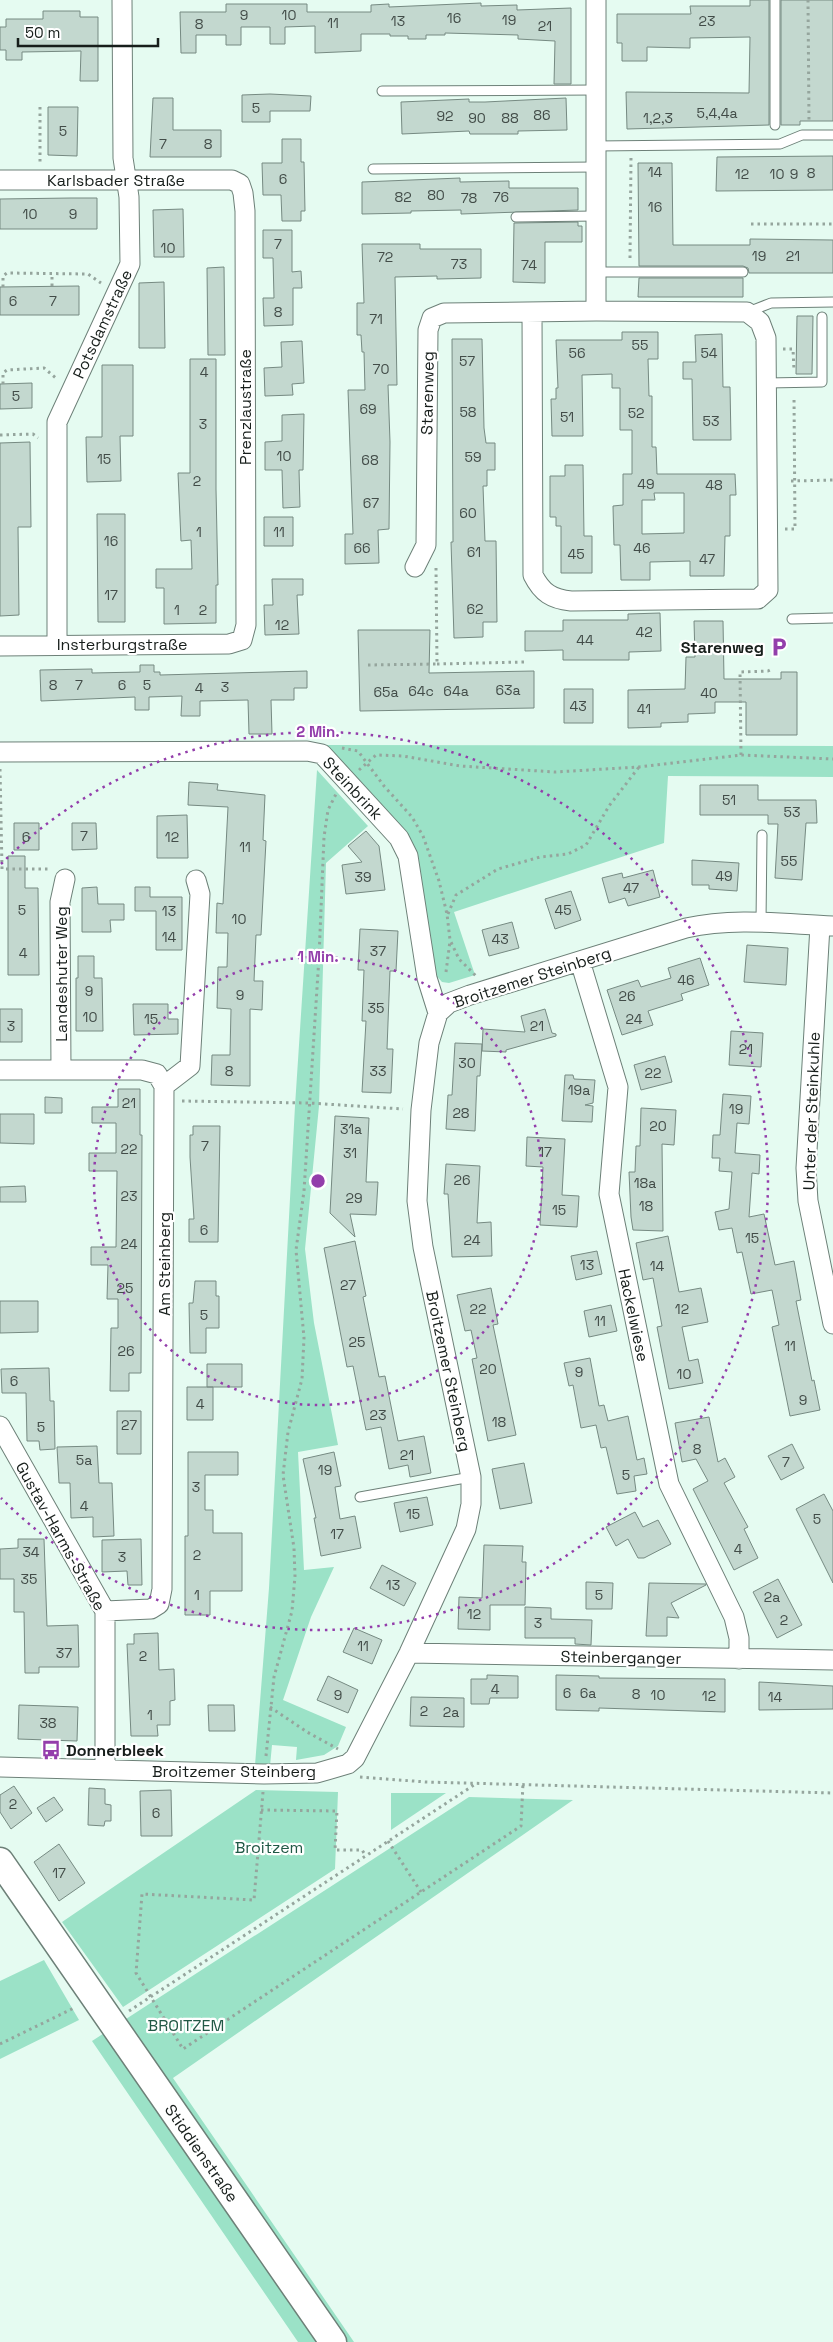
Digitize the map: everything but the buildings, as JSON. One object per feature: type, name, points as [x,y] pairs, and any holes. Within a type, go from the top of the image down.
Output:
[{"type":"street","name":"Potsdamstraße","points":[[57,644],[57,422],[130,264],[129,197],[123,158],[122,0]]},
{"type":"street","points":[[596,0],[596,311]]},
{"type":"street","name":"Karlsbader Straße","points":[[0,180],[232,180]]},
{"type":"street","name":"Prenzlaustraße","points":[[232,180],[240,184],[245,211],[246,625],[242,640]]},
{"type":"street","points":[[532,312],[533,575],[539,588],[550,597],[572,601],[758,599],[768,590],[765,330],[760,322],[748,312]]},
{"type":"street","name":"Starenweg","points":[[416,566],[426,545],[428,330],[432,318],[444,313],[748,312]]},
{"type":"street","name":"Insterburgstraße","points":[[0,646],[57,644],[229,644],[242,640]]},
{"type":"street","name":"Steinbrink","points":[[0,752],[307,751],[322,754],[399,838],[408,856],[427,978],[438,1013]]},
{"type":"street","name":"Landeshuter Weg","points":[[60,1070],[60,902],[65,879]]},
{"type":"street","points":[[0,1070],[142,1070],[157,1074],[165,1093],[190,1066],[200,894],[196,880]]},
{"type":"street","name":"Broitzemer Steinberg","points":[[0,1767],[264,1774],[317,1773],[348,1764],[355,1758],[409,1653],[466,1529],[471,1504],[471,1477],[424,1247],[417,1201],[421,1110],[429,1043],[438,1013],[449,1003],[470,995],[711,922],[761,922],[827,926]]},
{"type":"street","name":"Unter der Steinkuhle","points":[[827,926],[806,1168],[808,1201],[833,1324]]},
{"type":"street","name":"Hackelwiese","points":[[580,961],[618,1087],[609,1194],[669,1484],[734,1617],[739,1638],[739,1659]]},
{"type":"street","name":"Am Steinberg","points":[[105,1611],[151,1609],[159,1604],[162,1589],[165,1093]]},
{"type":"street","name":"Gustav-Harms-Straße","points":[[0,1426],[105,1611],[105,1770]]},
{"type":"street","name":"Steinberganger","points":[[409,1653],[833,1660]]},
{"type":"street","name":"Stiddienstraße","points":[[0,1861],[333,2342]]},
{"type":"lane","points":[[774,125],[775,0]]},
{"type":"lane","points":[[382,91],[596,90]]},
{"type":"lane","points":[[596,146],[780,144],[802,135],[833,135]]},
{"type":"lane","points":[[373,169],[596,167]]},
{"type":"lane","points":[[516,217],[596,216]]},
{"type":"lane","points":[[596,272],[743,272]]},
{"type":"lane","name":"Starenweg","points":[[748,312],[771,303],[833,302]]},
{"type":"lane","points":[[767,383],[822,382],[822,317]]},
{"type":"lane","points":[[792,619],[833,618]]},
{"type":"lane","points":[[761,922],[762,835]]},
{"type":"lane","points":[[360,1497],[471,1477]]},
{"type":"path","points":[[808,0],[810,135]]},
{"type":"path","points":[[40,106],[40,180]]},
{"type":"path","points":[[630,272],[631,146]]},
{"type":"path","points":[[751,224],[833,224]]},
{"type":"path","points":[[3,287],[3,276],[7,273],[88,274],[115,294]]},
{"type":"path","points":[[52,273],[52,286]]},
{"type":"path","points":[[777,529],[795,530],[793,481],[794,349],[779,348]]},
{"type":"path","points":[[3,384],[3,373],[7,370],[44,368],[71,391]]},
{"type":"path","points":[[0,435],[33,434],[40,439],[57,438]]},
{"type":"path","points":[[793,481],[833,480]]},
{"type":"path","points":[[416,566],[435,563],[437,664]]},
{"type":"path","points":[[368,665],[524,662]]},
{"type":"path","points":[[741,755],[740,672],[768,672],[772,669]]},
{"type":"path","points":[[0,752],[2,869],[52,869],[65,879]]},
{"type":"path","points":[[523,1783],[521,1826],[183,2049],[136,1973],[142,1894],[254,1900],[270,1707],[274,1678],[292,1611],[295,1576],[294,1548],[283,1475],[288,1432],[302,1379],[304,1338],[296,1250],[304,1191],[319,957],[324,837],[328,810],[337,792],[376,754],[403,756],[460,766],[555,772],[639,767],[741,755],[833,759]]},
{"type":"path","points":[[447,914],[456,895],[498,869],[540,857],[568,854],[586,845],[609,806],[639,767]]},
{"type":"path","points":[[165,1093],[421,1110]]},
{"type":"path","points":[[270,1707],[307,1732],[355,1758]]},
{"type":"path","points":[[335,1769],[367,1779],[833,1793]]},
{"type":"path","points":[[112,2023],[478,1782]]},
{"type":"path","points":[[261,1810],[338,1812],[335,1850],[362,1850],[366,1856]]},
{"type":"path","points":[[388,1841],[421,1892]]},
{"type":"path","points":[[0,2044],[94,1997]]},
{"type":"green space","points":[[324,745],[833,746],[833,777],[668,776],[664,843],[454,912],[475,975],[449,983],[442,982],[434,973],[414,852]]},
{"type":"green space","points":[[317,770],[368,826],[326,863],[319,1106],[305,1249],[314,1323],[338,1445],[298,1452],[304,1570],[334,1567],[311,1617],[283,1700],[346,1727],[338,1746],[324,1755],[296,1760],[297,1747],[272,1745],[270,1766],[255,1765],[269,1588],[295,1106]]},
{"type":"green space","name":"Broitzem","points":[[256,1790],[338,1792],[335,1869],[123,2007],[62,1922]]},
{"type":"green space","points":[[391,1793],[446,1793],[391,1830]]},
{"type":"green space","name":"BROITZEM","points":[[469,1797],[573,1800],[173,2078],[354,2342],[298,2342],[92,2041]]},
{"type":"green space","points":[[44,1960],[79,2020],[0,2059],[0,1981]]},
{"type":"place","name":"Starenweg","points":[[779,647]]},
{"type":"place","name":"Donnerbleek","points":[[51,1750]]}]
